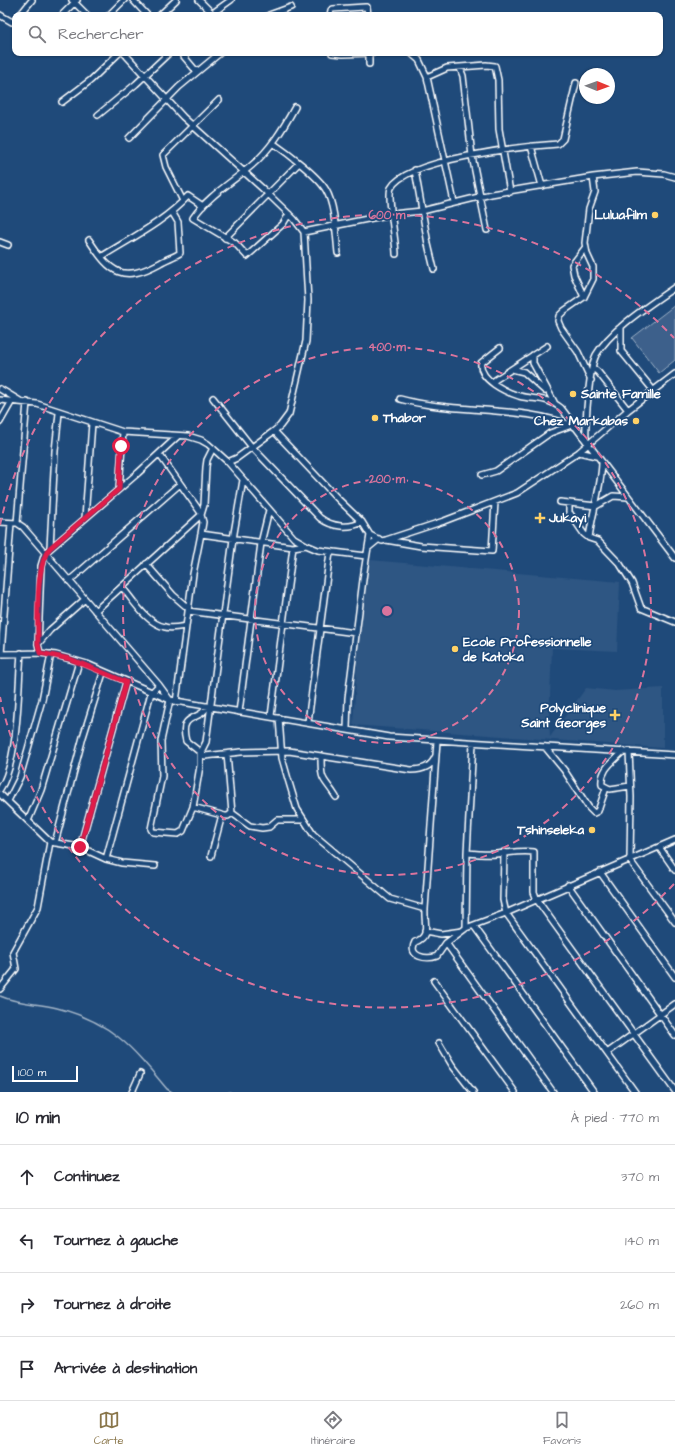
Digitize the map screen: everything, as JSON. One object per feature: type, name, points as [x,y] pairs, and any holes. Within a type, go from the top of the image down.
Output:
[{"type":"street","points":[[22,12],[32,0]]},
{"type":"street","points":[[112,12],[124,0]]},
{"type":"street","points":[[133,0],[144,12]]},
{"type":"street","points":[[163,12],[176,0]]},
{"type":"street","points":[[199,0],[209,12]]},
{"type":"street","points":[[214,12],[231,0]]},
{"type":"street","points":[[65,12],[75,1],[84,12]]},
{"type":"street","points":[[277,12],[291,7]]},
{"type":"street","points":[[330,12],[330,10],[333,9],[365,7],[367,7],[368,12]]},
{"type":"street","points":[[0,15],[12,22]]},
{"type":"street","points":[[62,102],[91,80],[116,56]]},
{"type":"street","points":[[127,56],[192,125],[289,214],[304,232],[308,300],[306,341],[289,414],[274,431],[251,446],[237,458],[228,462]]},
{"type":"street","points":[[98,115],[145,76],[166,56]]},
{"type":"street","points":[[184,56],[197,72]]},
{"type":"street","points":[[129,138],[160,108],[167,99],[216,56]]},
{"type":"street","points":[[369,56],[369,64]]},
{"type":"street","points":[[414,56],[419,60],[427,77],[454,202]]},
{"type":"street","points":[[427,77],[446,68],[493,65],[497,68],[499,129],[510,192]]},
{"type":"street","points":[[460,68],[463,76],[472,156],[487,230]]},
{"type":"street","points":[[396,254],[390,193],[391,187],[404,176],[415,170],[472,156],[561,142],[576,83]]},
{"type":"street","points":[[183,201],[166,167],[164,156],[192,125],[219,100]]},
{"type":"street","points":[[289,214],[283,224],[247,256],[235,243],[194,219],[203,206],[263,155],[273,143],[296,107]]},
{"type":"street","points":[[273,143],[299,163],[326,189],[335,225],[338,253]]},
{"type":"street","points":[[531,146],[542,186]]},
{"type":"street","points":[[225,238],[267,193],[299,163]]},
{"type":"street","points":[[415,170],[434,269]]},
{"type":"street","points":[[304,232],[392,214],[422,211],[481,196],[593,176],[637,172],[664,174],[675,177]]},
{"type":"street","points":[[592,378],[578,352],[561,328],[558,321],[559,316],[564,311],[584,296],[593,279],[594,272],[585,248],[589,209],[595,192],[593,176]]},
{"type":"street","points":[[101,257],[172,212],[189,196],[203,206]]},
{"type":"street","points":[[89,240],[101,257],[118,272],[130,275],[144,271],[178,254],[180,251],[178,222],[172,212]]},
{"type":"street","points":[[0,242],[8,244]]},
{"type":"street","points":[[584,296],[574,275],[572,265],[585,248]]},
{"type":"street","points":[[587,442],[587,408],[593,368],[598,352],[622,327],[675,287]]},
{"type":"street","points":[[622,327],[621,351],[653,390]]},
{"type":"street","points":[[492,382],[547,346]]},
{"type":"street","points":[[500,348],[481,363],[483,372],[492,382],[520,396],[555,403]]},
{"type":"street","points":[[533,354],[533,363],[549,395],[587,442],[675,558]]},
{"type":"street","points":[[524,361],[533,363]]},
{"type":"street","points":[[524,361],[524,372]]},
{"type":"street","points":[[593,368],[598,372],[628,410]]},
{"type":"street","points":[[512,369],[524,372],[549,395]]},
{"type":"street","points":[[592,378],[598,372]]},
{"type":"street","points":[[386,540],[517,493],[579,452],[587,442],[675,374]]},
{"type":"street","points":[[0,389],[21,401]]},
{"type":"street","points":[[213,398],[251,446],[324,521],[338,526],[349,526],[362,522]]},
{"type":"street","points":[[400,399],[436,407],[485,410],[534,417],[570,425],[576,428]]},
{"type":"street","points":[[0,400],[27,402],[122,432],[178,436],[201,440],[213,448],[228,462],[294,538],[306,545],[330,552],[366,556]]},
{"type":"street","points":[[0,422],[12,401]]},
{"type":"street","points":[[17,523],[27,402]]},
{"type":"street","points":[[50,548],[55,451],[59,413]]},
{"type":"street","points":[[85,518],[92,423]]},
{"type":"street","points":[[482,475],[496,471],[550,433],[570,425]]},
{"type":"street","points":[[274,431],[339,500],[362,522],[370,535],[379,539],[421,546],[492,551],[495,502]]},
{"type":"street","points":[[119,489],[122,432]]},
{"type":"street","points":[[40,653],[38,644],[41,566],[45,553],[178,436]]},
{"type":"street","points":[[95,610],[201,514],[204,505],[207,460],[213,448]]},
{"type":"street","points":[[579,452],[597,456]]},
{"type":"street","points":[[159,454],[201,514],[203,522],[188,610],[176,702]]},
{"type":"street","points":[[589,538],[599,493],[602,463]]},
{"type":"street","points":[[0,522],[17,523],[23,527],[159,685],[170,700],[162,741],[162,776],[151,831],[172,834],[181,833],[193,808],[200,766],[200,754],[206,742],[209,707],[243,480]]},
{"type":"street","points":[[69,581],[180,484]]},
{"type":"street","points":[[560,502],[596,506],[614,496],[628,497]]},
{"type":"street","points":[[569,504],[569,512],[589,538],[598,541],[620,564],[632,583],[641,608],[675,622]]},
{"type":"street","points":[[239,712],[261,543],[269,510]]},
{"type":"street","points":[[11,522],[1,654],[51,654],[79,662],[151,693],[176,702],[308,722],[389,737],[675,755]]},
{"type":"street","points":[[201,534],[293,548],[306,545]]},
{"type":"street","points":[[347,729],[348,698],[370,535]]},
{"type":"street","points":[[368,548],[379,539]]},
{"type":"street","points":[[271,716],[293,548]]},
{"type":"street","points":[[308,722],[330,552]]},
{"type":"street","points":[[146,564],[188,610],[251,620],[356,633]]},
{"type":"street","points":[[122,587],[151,620],[158,625],[166,627],[186,626]]},
{"type":"street","points":[[38,644],[50,630],[85,599]]},
{"type":"street","points":[[0,788],[6,778],[11,756],[21,653]]},
{"type":"street","points":[[8,801],[20,777],[42,700],[51,654]]},
{"type":"street","points":[[28,821],[41,790],[79,662]]},
{"type":"street","points":[[0,989],[16,970],[13,952],[38,907],[53,843],[83,736],[103,673]]},
{"type":"street","points":[[80,847],[126,682]]},
{"type":"street","points":[[106,859],[151,693],[159,685]]},
{"type":"street","points":[[209,707],[204,714],[189,720],[185,727],[186,741],[200,754],[207,757],[227,754],[290,751],[411,770],[429,766],[436,754]]},
{"type":"street","points":[[279,718],[282,758],[297,809],[303,820],[319,840],[390,899],[425,910]]},
{"type":"street","points":[[437,741],[425,910],[425,931],[424,938],[414,944],[415,953],[422,958],[437,956],[446,943],[464,929],[473,743]]},
{"type":"street","points":[[281,742],[290,751]]},
{"type":"street","points":[[545,747],[564,770],[590,810],[594,813],[598,812],[606,788],[602,781],[609,764],[626,751]]},
{"type":"street","points":[[282,758],[290,751]]},
{"type":"street","points":[[626,751],[630,786],[629,859],[675,922]]},
{"type":"street","points":[[227,754],[232,813],[250,826],[262,828],[269,827],[277,820],[303,820]]},
{"type":"street","points":[[321,756],[320,768],[323,780],[336,797]]},
{"type":"street","points":[[606,788],[630,786]]},
{"type":"street","points":[[0,794],[53,843],[80,847],[106,859],[132,865],[155,866]]},
{"type":"street","points":[[193,808],[228,816],[232,813]]},
{"type":"street","points":[[296,819],[297,809]]},
{"type":"street","points":[[211,856],[222,815]]},
{"type":"street","points":[[425,931],[441,934],[474,926],[537,900],[568,885],[618,866],[629,859],[675,840]]},
{"type":"street","points":[[659,847],[675,870]]},
{"type":"street","points":[[467,854],[497,854],[504,852],[510,854],[518,850],[534,852],[534,892],[537,900],[675,1091]]},
{"type":"street","points":[[504,852],[503,900],[506,913],[635,1092]]},
{"type":"street","points":[[600,872],[675,977]]},
{"type":"street","points":[[568,885],[675,1036]]},
{"type":"street","points":[[474,926],[594,1092]]},
{"type":"street","points":[[446,943],[553,1092]]},
{"type":"street","points":[[434,981],[515,1092]]},
{"type":"street","points":[[606,1053],[675,1004]]},
{"type":"street","points":[[439,1043],[452,1065],[473,1092]]},
{"type":"street","points":[[132,1092],[140,1074]]},
{"type":"shaded area","points":[[675,305],[675,360],[659,373],[632,338]]},
{"type":"shaded area","name":"Ecole Professionnelle de Katoka","points":[[370,560],[620,582],[617,651],[552,648],[549,721],[550,737],[586,688],[615,691],[663,688],[663,748],[353,725],[359,636]]},
{"type":"waterway","points":[[0,996],[14,1001],[57,1008],[76,1014],[107,1029],[120,1038],[143,1061],[167,1089],[172,1092]]},
{"type":"place","name":"Luluafilm","points":[[655,215]]},
{"type":"place","name":"Sainte Famille","points":[[573,394]]},
{"type":"place","name":"Thabor","points":[[375,418]]},
{"type":"place","name":"Chez Markabas","points":[[636,421]]},
{"type":"place","name":"Jukayi","points":[[540,518]]},
{"type":"place","name":"Ecole Professionnelle de Katoka","points":[[455,649]]},
{"type":"place","name":"Polyclinique Saint Georges","points":[[615,715]]},
{"type":"place","name":"Tshinseleka","points":[[592,830]]},
{"type":"route","points":[[80,847],[126,682],[103,673],[86,664],[51,654],[40,653],[38,631],[41,566],[45,553],[50,548],[119,489],[118,480],[121,446]]}]
